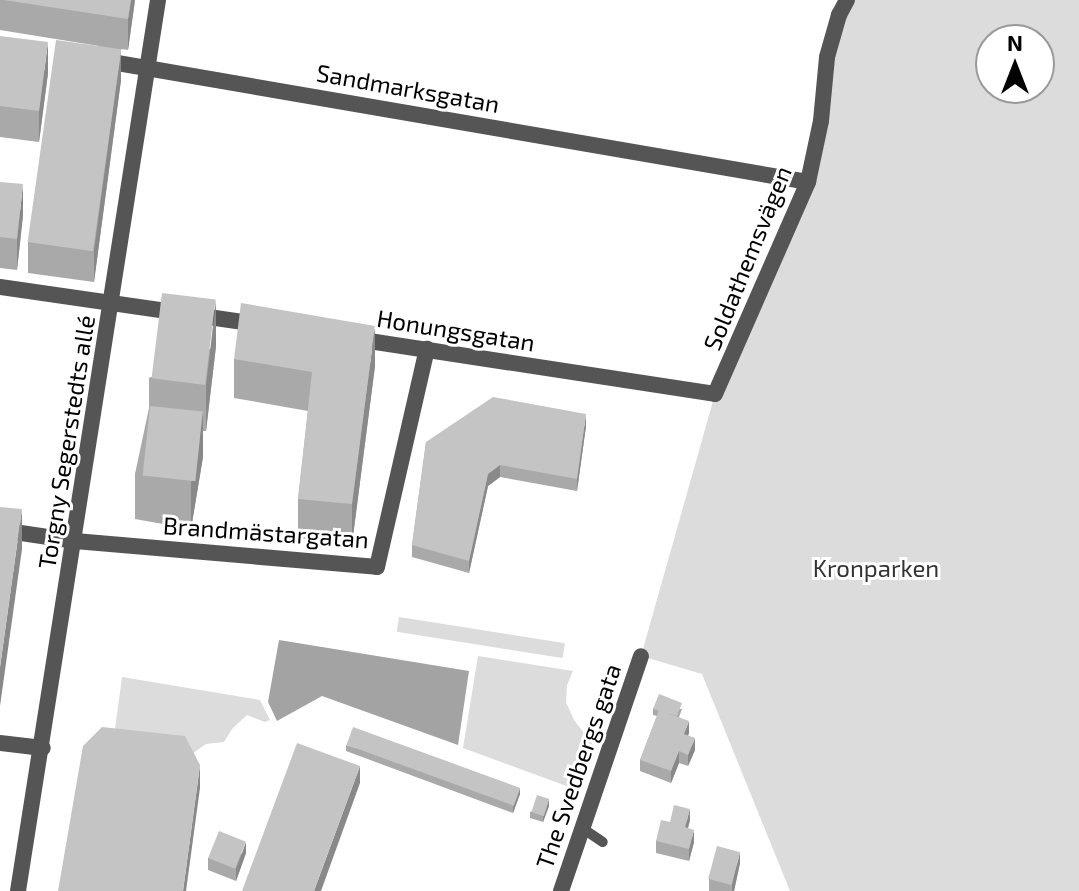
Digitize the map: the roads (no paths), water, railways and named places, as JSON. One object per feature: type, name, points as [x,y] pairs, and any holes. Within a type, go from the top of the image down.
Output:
[{"type":"street","name":"Torgny Segerstedts allé","points":[[18,891],[43,748],[158,0]]},
{"type":"street","name":"Soldathemsvägen","points":[[715,394],[808,182],[821,121],[827,57],[839,15],[847,0]]},
{"type":"street","name":"Sandmarksgatan","points":[[88,58],[808,182]]},
{"type":"street","points":[[0,287],[280,328]]},
{"type":"street","name":"Honungsgatan","points":[[342,336],[715,394]]},
{"type":"street","name":"Brandmästargatan","points":[[75,541],[377,567],[427,349]]},
{"type":"street","points":[[0,530],[75,541]]},
{"type":"street","name":"The Svedbergs gata","points":[[561,891],[641,656]]},
{"type":"street","points":[[0,743],[43,748]]},
{"type":"lane","points":[[582,828],[603,842]]},
{"type":"park label","name":"Kronparken","points":[[876,568]]}]
